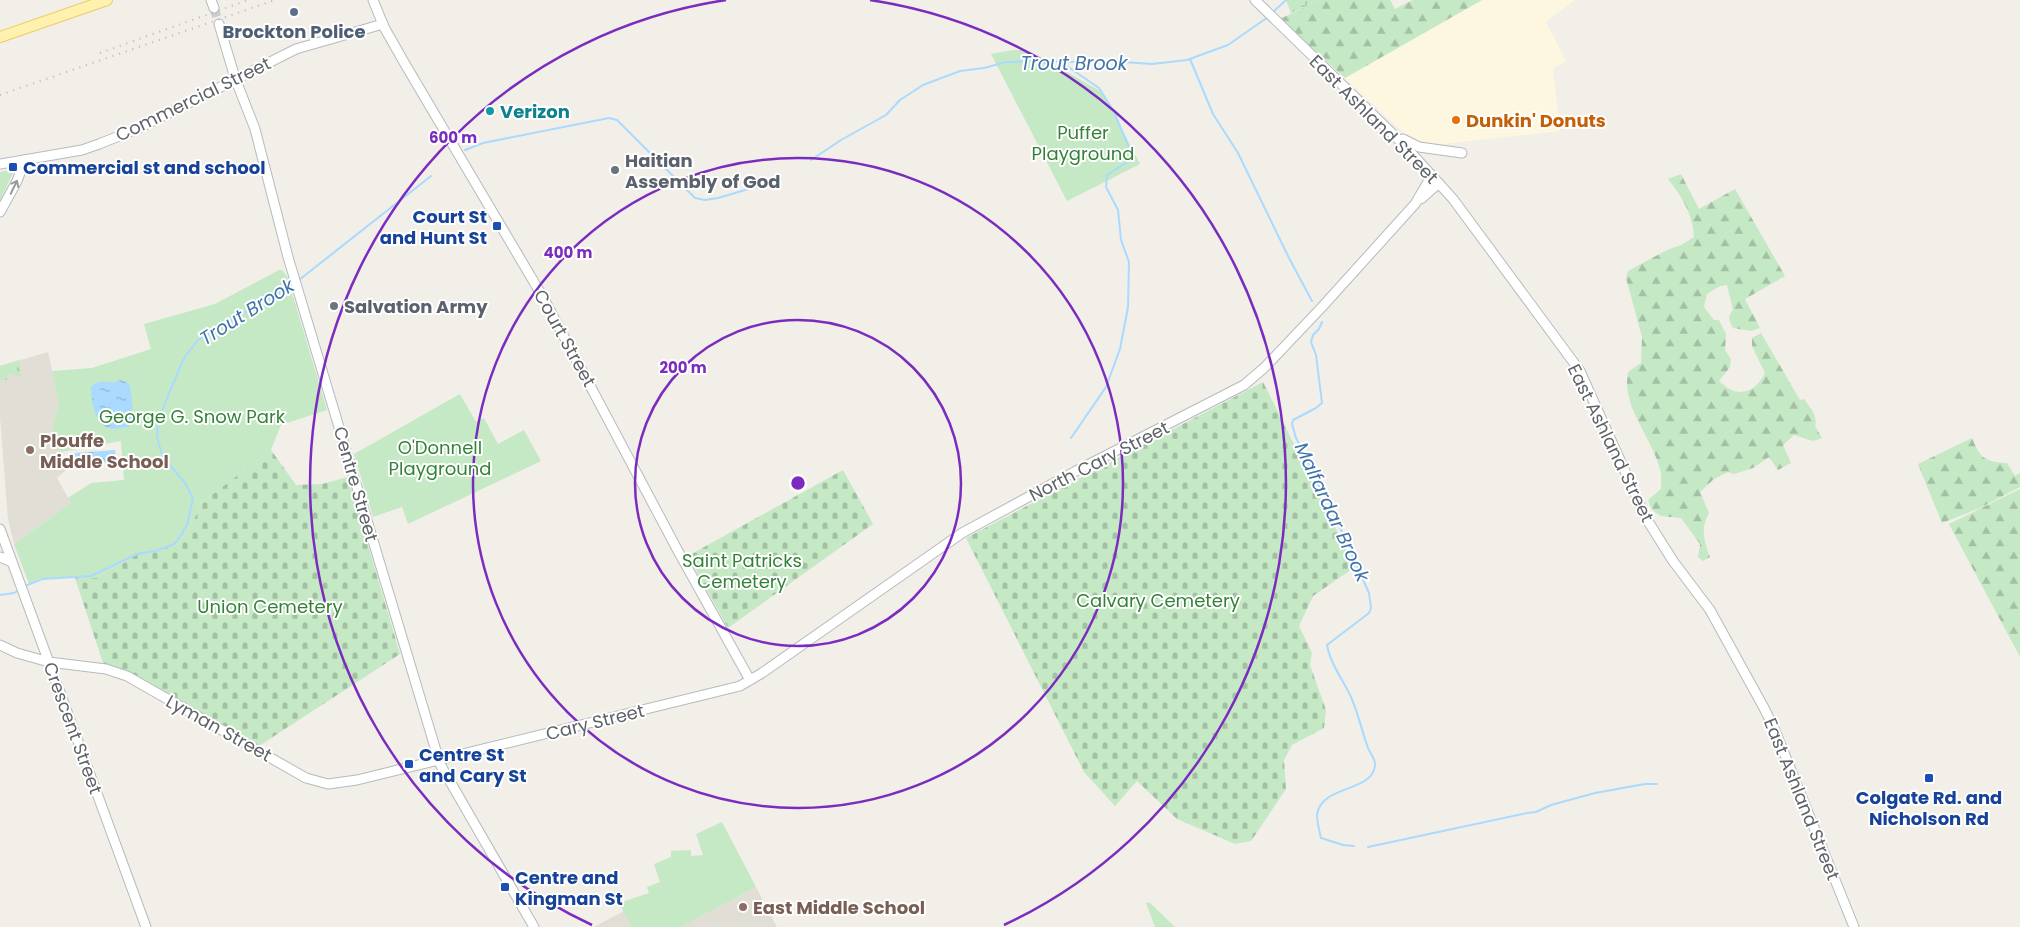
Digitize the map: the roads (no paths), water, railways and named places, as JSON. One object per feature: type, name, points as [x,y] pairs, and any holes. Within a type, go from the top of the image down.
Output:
[{"type":"main road","points":[[0,37],[107,0]]},
{"type":"main road","name":"Court Street","points":[[373,0],[383,24],[544,298],[678,551],[750,680]]},
{"type":"main road","name":"East Ashland Street","points":[[1255,0],[1391,132],[1432,175],[1453,199],[1580,371],[1646,518],[1659,541],[1700,596],[1725,635],[1774,728],[1854,927]]},
{"type":"main road","name":"Centre Street","points":[[219,24],[235,78],[255,129],[296,282],[439,759],[534,927]]},
{"type":"main road","name":"Commercial Street","points":[[0,164],[82,150],[115,138],[296,49],[383,24]]},
{"type":"main road","points":[[1391,132],[1418,147],[1462,152]]},
{"type":"main road","points":[[0,212],[17,181],[25,160]]},
{"type":"main road","name":"North Cary Street","points":[[1414,204],[1432,175]]},
{"type":"main road","name":"North Cary Street","points":[[750,680],[962,533],[1244,385],[1256,376],[1322,307],[1414,204],[1439,183]]},
{"type":"main road","name":"Crescent Street","points":[[0,529],[146,927]]},
{"type":"main road","points":[[0,557],[12,562]]},
{"type":"main road","name":"Lyman Street","points":[[0,646],[49,662],[106,669],[127,676],[306,778],[317,782],[328,784],[356,780],[439,759]]},
{"type":"main road","name":"Cary Street","points":[[439,759],[730,689],[750,680]]},
{"type":"water","points":[[120,380],[129,383],[132,416],[129,427],[111,429],[100,422],[94,410],[91,387],[100,382],[116,382]]},
{"type":"water","points":[[115,450],[117,468],[107,469],[105,462],[76,465],[75,453]]},
{"type":"waterway","name":"Trout Brook","points":[[1273,12],[1286,0]]},
{"type":"waterway","name":"Trout Brook","points":[[811,160],[841,140],[886,115],[900,100],[923,85],[960,71],[984,68],[1006,62],[1040,59],[1060,62],[1108,61],[1152,64],[1187,60],[1228,45],[1268,17]]},
{"type":"waterway","name":"Malfardar Brook","points":[[1190,59],[1213,114],[1238,153],[1312,301]]},
{"type":"waterway","points":[[1061,62],[1099,88],[1113,110],[1132,154],[1129,161],[1107,175],[1106,187],[1118,210],[1121,240],[1129,262],[1128,307],[1120,349],[1106,387],[1071,438]]},
{"type":"waterway","name":"Trout Brook","points":[[465,150],[483,143],[609,118],[617,120],[695,198],[705,200],[718,198],[752,188],[766,187],[781,179]]},
{"type":"waterway","name":"Trout Brook","points":[[299,280],[431,176]]},
{"type":"waterway","name":"Trout Brook","points":[[25,586],[42,579],[91,576],[137,554],[155,551],[174,544],[187,525],[193,498],[185,483],[163,457],[157,436],[158,422],[184,358],[198,340],[293,284]]},
{"type":"waterway","name":"Malfardar Brook","points":[[1322,322],[1319,329],[1313,335],[1311,342],[1316,355],[1322,403],[1293,420],[1292,424],[1296,438],[1317,483],[1327,498],[1369,593],[1371,608],[1369,613],[1327,645],[1334,665],[1353,703],[1375,765],[1372,774],[1366,780],[1327,798],[1321,805],[1317,820],[1321,838],[1343,845],[1354,846]]},
{"type":"waterway","name":"Trout Brook","points":[[0,595],[14,593],[19,590]]},
{"type":"waterway","name":"Malfardar Brook","points":[[1368,847],[1536,812],[1551,805],[1595,793],[1645,784],[1657,784]]},
{"type":"tunnel","points":[[214,8],[219,24]]},
{"type":"railway","points":[[100,53],[248,0]]},
{"type":"railway","points":[[0,95],[275,0]]},
{"type":"place","name":"Brockton Police","points":[[294,12]]},
{"type":"place","name":"Verizon","points":[[490,111]]},
{"type":"place","name":"Dunkin' Donuts","points":[[1456,120]]},
{"type":"place","name":"Commercial st and school","points":[[13,167]]},
{"type":"place","name":"Haitian Assembly of God","points":[[615,170]]},
{"type":"place","name":"Court St and Hunt St","points":[[497,226]]},
{"type":"place","name":"Salvation Army","points":[[334,306]]},
{"type":"place","name":"Plouffe Middle School","points":[[30,450]]},
{"type":"place","name":"Centre St and Cary St","points":[[409,764]]},
{"type":"place","name":"Colgate Rd. and Nicholson Rd","points":[[1929,778]]},
{"type":"place","name":"Centre and Kingman St","points":[[505,887]]},
{"type":"place","name":"East Middle School","points":[[743,907]]},
{"type":"park label","name":"Puffer Playground","points":[[1083,142]]},
{"type":"park label","name":"George G. Snow Park","points":[[192,416]]},
{"type":"park label","name":"O'Donnell Playground","points":[[440,457]]},
{"type":"park label","name":"Saint Patricks Cemetery","points":[[742,570]]},
{"type":"park label","name":"Calvary Cemetery","points":[[1158,600]]},
{"type":"park label","name":"Union Cemetery","points":[[270,606]]}]
